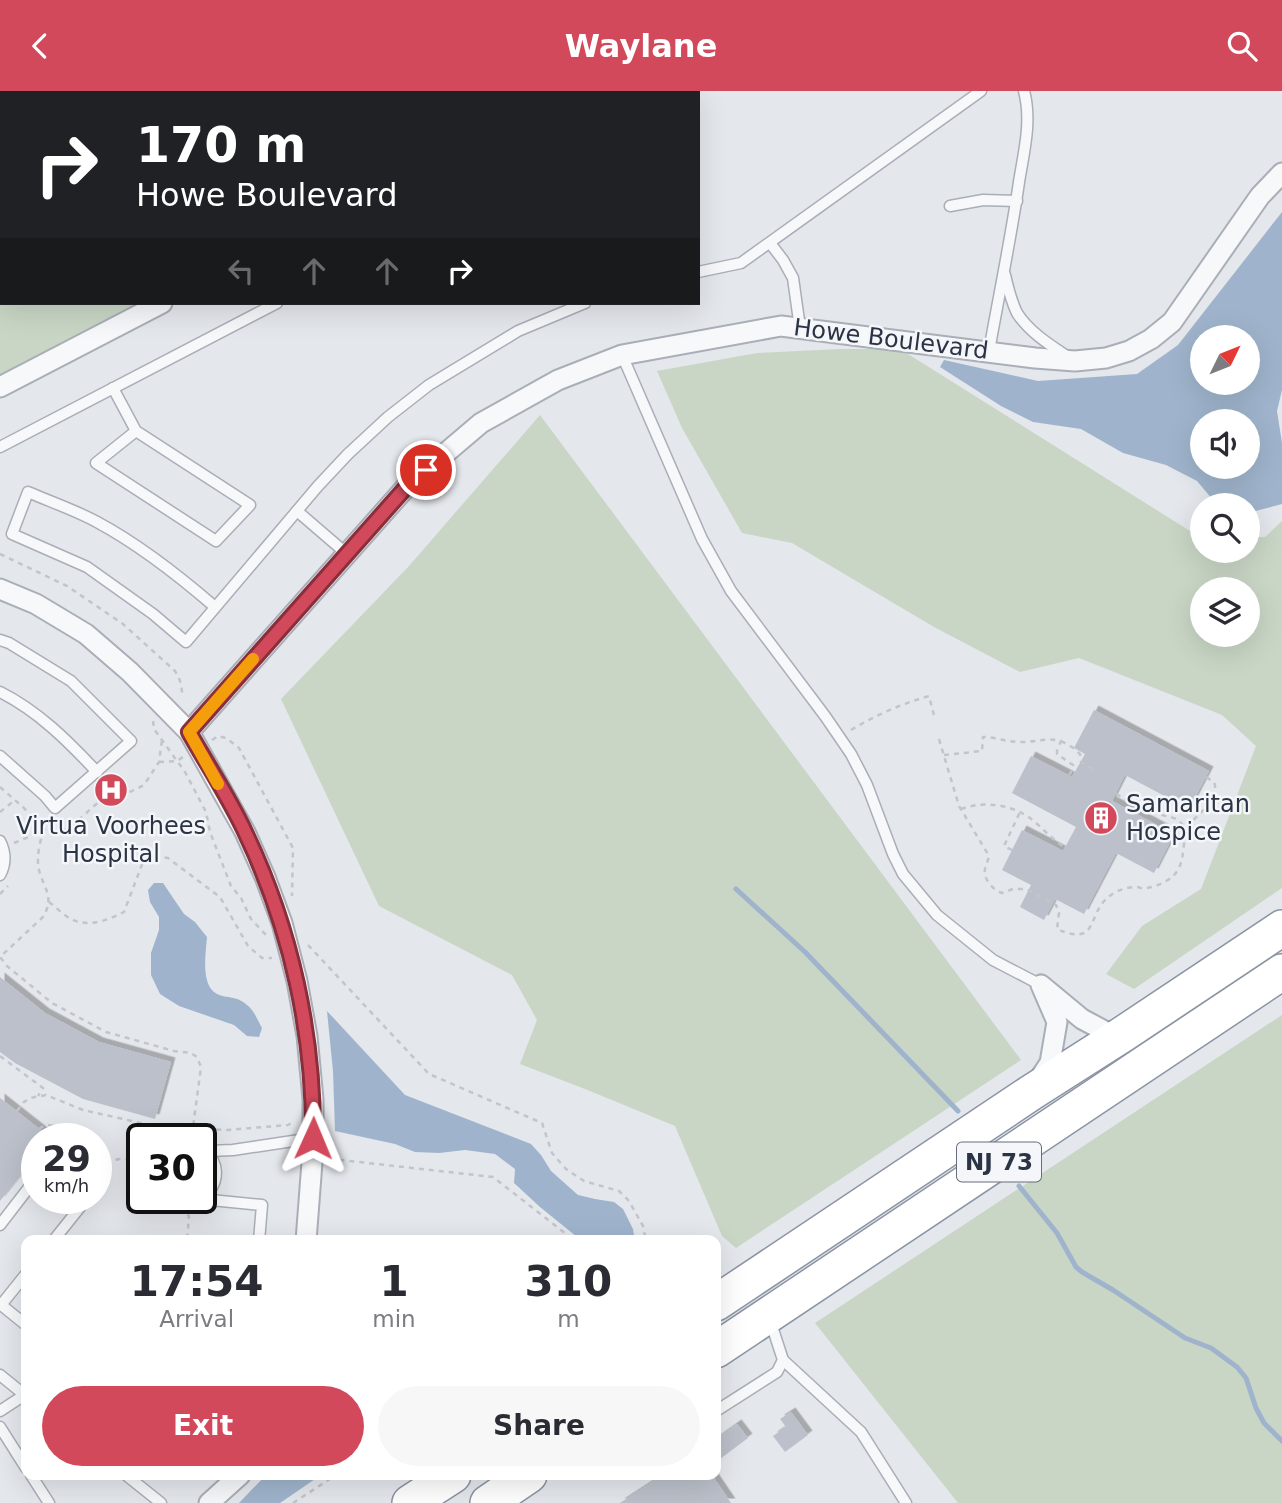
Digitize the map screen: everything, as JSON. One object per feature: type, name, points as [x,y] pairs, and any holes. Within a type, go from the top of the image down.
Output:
[{"type":"highway","name":"NJ 73","points":[[721,1300],[1282,928]]},
{"type":"highway","name":"NJ 73","points":[[721,1347],[1282,972]]},
{"type":"highway","points":[[411,1503],[446,1480]]},
{"type":"highway","points":[[488,1503],[522,1480]]},
{"type":"street","name":"Howe Boulevard","points":[[189,732],[408,485],[481,423],[558,380],[622,355],[781,326],[1035,358],[1075,361],[1106,358],[1129,351],[1152,339],[1171,322],[1261,196],[1282,173]]},
{"type":"street","points":[[0,387],[158,305]]},
{"type":"street","points":[[0,589],[36,604],[86,634],[130,672],[189,732],[245,832],[282,923],[297,981],[307,1036],[313,1099],[321,1144],[307,1235]]},
{"type":"street","points":[[1041,985],[1082,1019],[1110,1034],[1123,1034]]},
{"type":"street","points":[[1032,1092],[1050,1063],[1057,1022],[1041,985]]},
{"type":"street","points":[[209,1503],[231,1481]]},
{"type":"lane","points":[[700,272],[741,263],[981,91]]},
{"type":"lane","points":[[989,351],[1029,120],[1024,91]]},
{"type":"lane","points":[[950,206],[983,200],[1017,201]]},
{"type":"lane","points":[[770,243],[793,278],[800,328]]},
{"type":"lane","points":[[1004,271],[1009,294],[1022,319],[1048,343],[1075,361]]},
{"type":"lane","points":[[0,447],[273,305]]},
{"type":"lane","points":[[215,607],[180,576],[132,543],[95,521],[28,492],[12,534],[87,567],[153,614],[186,642],[348,454],[388,417],[429,384],[518,331],[580,305]]},
{"type":"lane","points":[[622,355],[702,539],[731,591],[851,754],[867,785],[904,874],[937,915],[993,960],[1041,985]]},
{"type":"lane","points":[[113,388],[136,431],[250,505],[216,541],[96,463],[136,431]]},
{"type":"lane","points":[[297,511],[347,554]]},
{"type":"lane","points":[[0,640],[71,681],[131,741],[55,808],[0,756]]},
{"type":"lane","points":[[0,692],[19,702],[68,741],[97,772]]},
{"type":"lane","points":[[0,841],[5,862],[0,875]]},
{"type":"lane","points":[[217,1149],[321,1144]]},
{"type":"lane","points":[[0,1225],[21,1198]]},
{"type":"lane","points":[[217,1201],[262,1205],[260,1235]]},
{"type":"lane","points":[[58,1235],[75,1214]]},
{"type":"lane","points":[[21,1280],[0,1305],[21,1321]]},
{"type":"lane","points":[[768,1316],[783,1360],[861,1432],[906,1503]]},
{"type":"lane","points":[[721,1409],[777,1372],[783,1360]]},
{"type":"lane","points":[[0,1375],[21,1391]]},
{"type":"lane","points":[[0,1411],[21,1398]]},
{"type":"lane","points":[[0,1427],[21,1460]]},
{"type":"lane","points":[[34,1480],[49,1503]]},
{"type":"lane","points":[[132,1480],[161,1503]]},
{"type":"path","points":[[0,554],[67,586],[123,624],[180,678],[183,695],[153,720],[154,729],[185,772],[206,812],[210,832],[231,886],[241,898],[251,919],[271,940]]},
{"type":"path","points":[[840,737],[886,711],[929,696],[935,719]]},
{"type":"path","points":[[944,755],[982,751],[983,737],[1016,742],[1045,739],[1060,741],[1072,747],[1080,754],[1081,762],[1097,771]]},
{"type":"path","points":[[939,739],[961,809],[989,856],[984,871],[995,890],[1002,893],[1013,889],[1026,889],[1056,905],[1059,913],[1057,929],[1077,936],[1089,928],[1100,906],[1114,893],[1126,888],[1146,889],[1174,876],[1182,861],[1189,825],[1210,803],[1215,793],[1214,782],[1206,777]]},
{"type":"path","points":[[162,740],[159,762],[144,785],[124,795],[103,799],[66,831],[56,820],[43,831],[38,853],[39,869],[48,892],[47,910],[43,917],[0,957],[7,966],[52,1003],[106,1032],[174,1051],[191,1053],[197,1057],[201,1067],[194,1123]]},
{"type":"path","points":[[1060,741],[1058,754],[1073,765],[1069,775]]},
{"type":"path","points":[[0,787],[43,831]]},
{"type":"path","points":[[1116,794],[1154,812],[1173,817],[1187,831]]},
{"type":"path","points":[[0,812],[15,800]]},
{"type":"path","points":[[961,809],[975,805],[1007,807],[1036,823],[1054,841],[1065,847]]},
{"type":"path","points":[[1012,850],[1004,846],[1020,812]]},
{"type":"path","points":[[49,902],[72,920],[90,923],[108,920],[124,912],[143,862],[155,856],[162,856],[174,861],[220,897],[248,946],[262,958],[276,958]]},
{"type":"path","points":[[306,952],[303,940],[429,1074],[542,1123],[552,1153],[566,1169],[584,1181],[619,1191],[629,1201],[643,1226],[645,1235]]},
{"type":"path","points":[[0,1056],[43,1088],[38,1095]]},
{"type":"path","points":[[16,1111],[24,1102],[38,1095],[46,1095],[83,1109],[141,1123]]},
{"type":"path","points":[[217,1129],[288,1125],[299,1116]]},
{"type":"path","points":[[321,1144],[341,1160],[493,1177],[567,1235]]},
{"type":"path","points":[[181,1214],[189,1216],[187,1235]]},
{"type":"path","points":[[293,1503],[328,1480]]},
{"type":"green space","points":[[0,305],[158,305],[0,387]]},
{"type":"green space","points":[[900,349],[1190,531],[1190,563],[1260,563],[1260,537],[1265,537],[1282,521],[1282,888],[1134,989],[1106,974],[1142,926],[1201,889],[1256,746],[1222,715],[1079,658],[1020,672],[934,627],[792,543],[742,533],[682,428],[657,371],[757,353]]},
{"type":"green space","points":[[540,415],[1021,1060],[736,1248],[722,1236],[675,1126],[520,1064],[537,1020],[512,975],[379,906],[281,699],[409,566]]},
{"type":"green space","points":[[1282,1015],[1282,1503],[958,1503],[815,1323]]},
{"type":"water","points":[[1282,212],[1282,390],[1277,411],[1282,443],[1282,504],[1260,510],[1260,493],[1207,493],[1193,479],[1260,479],[1260,409],[1190,409],[1190,477],[1166,465],[1123,453],[1081,429],[1033,422],[1001,406],[940,367],[944,360],[1038,381],[1137,374],[1178,345],[1190,330],[1190,395],[1260,395],[1260,325],[1194,325]]},
{"type":"water","points":[[154,883],[163,883],[184,914],[195,922],[207,937],[205,968],[208,984],[217,994],[239,1000],[249,1007],[262,1028],[259,1037],[247,1036],[234,1025],[179,1006],[160,994],[151,975],[151,953],[159,930],[159,917],[150,902],[148,890]]},
{"type":"water","points":[[327,1011],[405,1095],[531,1144],[551,1171],[578,1195],[614,1202],[623,1209],[634,1235],[575,1235],[514,1183],[515,1169],[495,1154],[465,1150],[415,1152],[395,1144],[335,1131]]},
{"type":"water","points":[[261,1480],[314,1480],[280,1503],[239,1503]]},
{"type":"building","name":"Samaritan Hospice","points":[[1094,710],[1209,771],[1189,809],[1125,775],[1112,801],[1174,834],[1154,873],[1116,853],[1084,914],[1055,899],[1044,920],[1020,907],[1031,885],[1002,870],[1022,830],[1063,851],[1076,827],[1012,793],[1031,756],[1072,777],[1085,754],[1074,748]]},
{"type":"building","points":[[0,977],[45,1013],[99,1042],[171,1062],[155,1119],[83,1099],[15,1063],[0,1052]]},
{"type":"building","points":[[0,1098],[32,1123],[21,1123],[21,1175],[0,1201]]},
{"type":"building","points":[[791,1412],[808,1435],[785,1452],[773,1436],[786,1427],[780,1419]]},
{"type":"building","points":[[737,1424],[748,1438],[721,1458],[721,1435]]},
{"type":"building","points":[[655,1480],[715,1480],[731,1503],[620,1503]]},
{"type":"waterway","points":[[736,889],[805,952],[958,1111]]},
{"type":"waterway","points":[[1019,1186],[1057,1233],[1076,1267],[1082,1272],[1185,1338],[1211,1348],[1237,1367],[1246,1378],[1264,1423],[1282,1441]]},
{"type":"slow traffic","points":[[218,784],[189,732],[253,659]]},
{"type":"place","name":"Virtua Voorhees Hospital","points":[[111,790]]},
{"type":"place","name":"Samaritan Hospice","points":[[1101,818]]},
{"type":"route","points":[[313,1138],[313,1099],[307,1036],[297,981],[282,923],[245,832],[189,732],[408,485],[426,470]]}]
